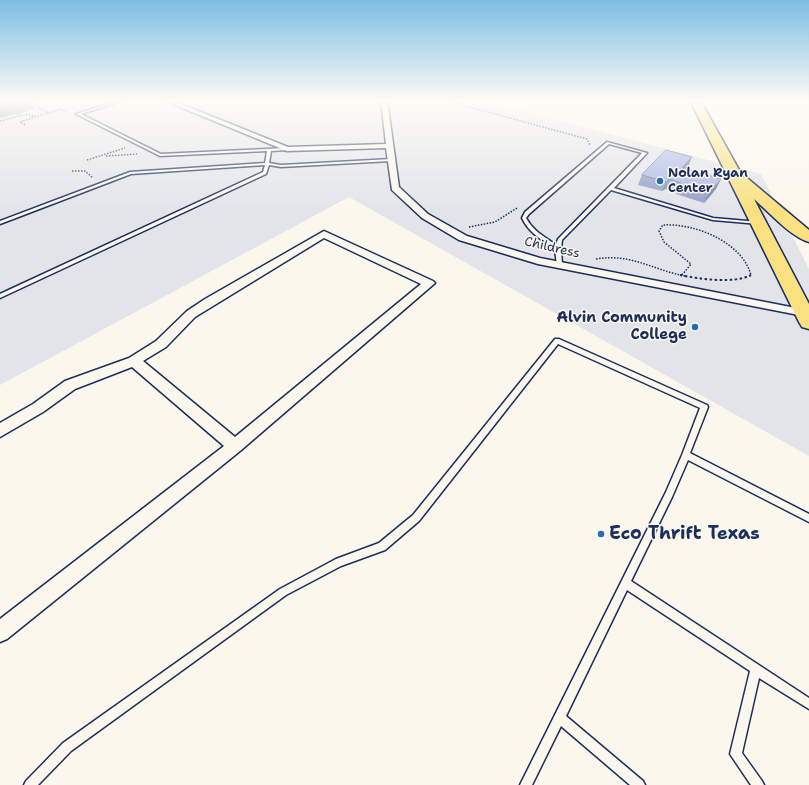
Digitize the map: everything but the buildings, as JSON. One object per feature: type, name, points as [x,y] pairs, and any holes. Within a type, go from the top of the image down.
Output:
[{"type":"main road","points":[[715,137],[808,317]]},
{"type":"main road","points":[[734,173],[791,224],[809,237]]},
{"type":"street","points":[[256,137],[287,149],[389,146]]},
{"type":"street","name":"Childress","points":[[388,137],[395,188],[424,216],[463,238],[538,261],[808,317]]},
{"type":"street","points":[[0,431],[38,408],[70,385],[134,361],[161,344],[191,314],[324,234],[430,283],[235,446],[0,632]]},
{"type":"street","points":[[134,361],[235,446]]},
{"type":"lane","points":[[123,137],[160,155],[287,149]]},
{"type":"lane","points":[[558,248],[543,239],[526,224],[524,218],[527,213],[608,143],[645,153],[560,240],[558,248],[560,265]]},
{"type":"lane","points":[[0,296],[265,173],[269,150]]},
{"type":"lane","points":[[0,223],[130,173],[267,164],[281,166],[391,160]]},
{"type":"lane","points":[[610,188],[713,219],[759,223]]},
{"type":"lane","points":[[30,785],[67,747],[283,592],[339,562],[382,547],[416,518],[557,342],[704,407],[686,455],[669,494],[526,785]]},
{"type":"lane","points":[[686,455],[809,518]]},
{"type":"lane","points":[[625,583],[809,704]]},
{"type":"lane","points":[[756,669],[736,754],[758,785]]},
{"type":"lane","points":[[559,717],[639,785]]},
{"type":"path","points":[[578,137],[590,142],[588,148]]},
{"type":"path","points":[[87,160],[125,148]]},
{"type":"path","points":[[103,156],[141,154]]},
{"type":"path","points":[[72,171],[85,171],[98,182]]},
{"type":"path","points":[[469,227],[484,225],[503,219],[521,204]]},
{"type":"path","points":[[590,261],[606,257],[625,257],[682,275],[694,277],[744,279],[751,275],[751,268],[745,258],[733,246],[700,231],[676,224],[663,225],[659,231],[660,239],[669,248],[686,258],[691,264],[682,275]]},
{"type":"shaded area","name":"Alvin Community College","points":[[0,137],[620,137],[761,174],[809,269],[809,456],[349,197],[0,385]]},
{"type":"place","name":"Nolan Ryan Center","points":[[660,181]]},
{"type":"place","name":"Alvin Community College","points":[[695,327]]},
{"type":"place","name":"Eco Thrift Texas","points":[[601,534]]}]
